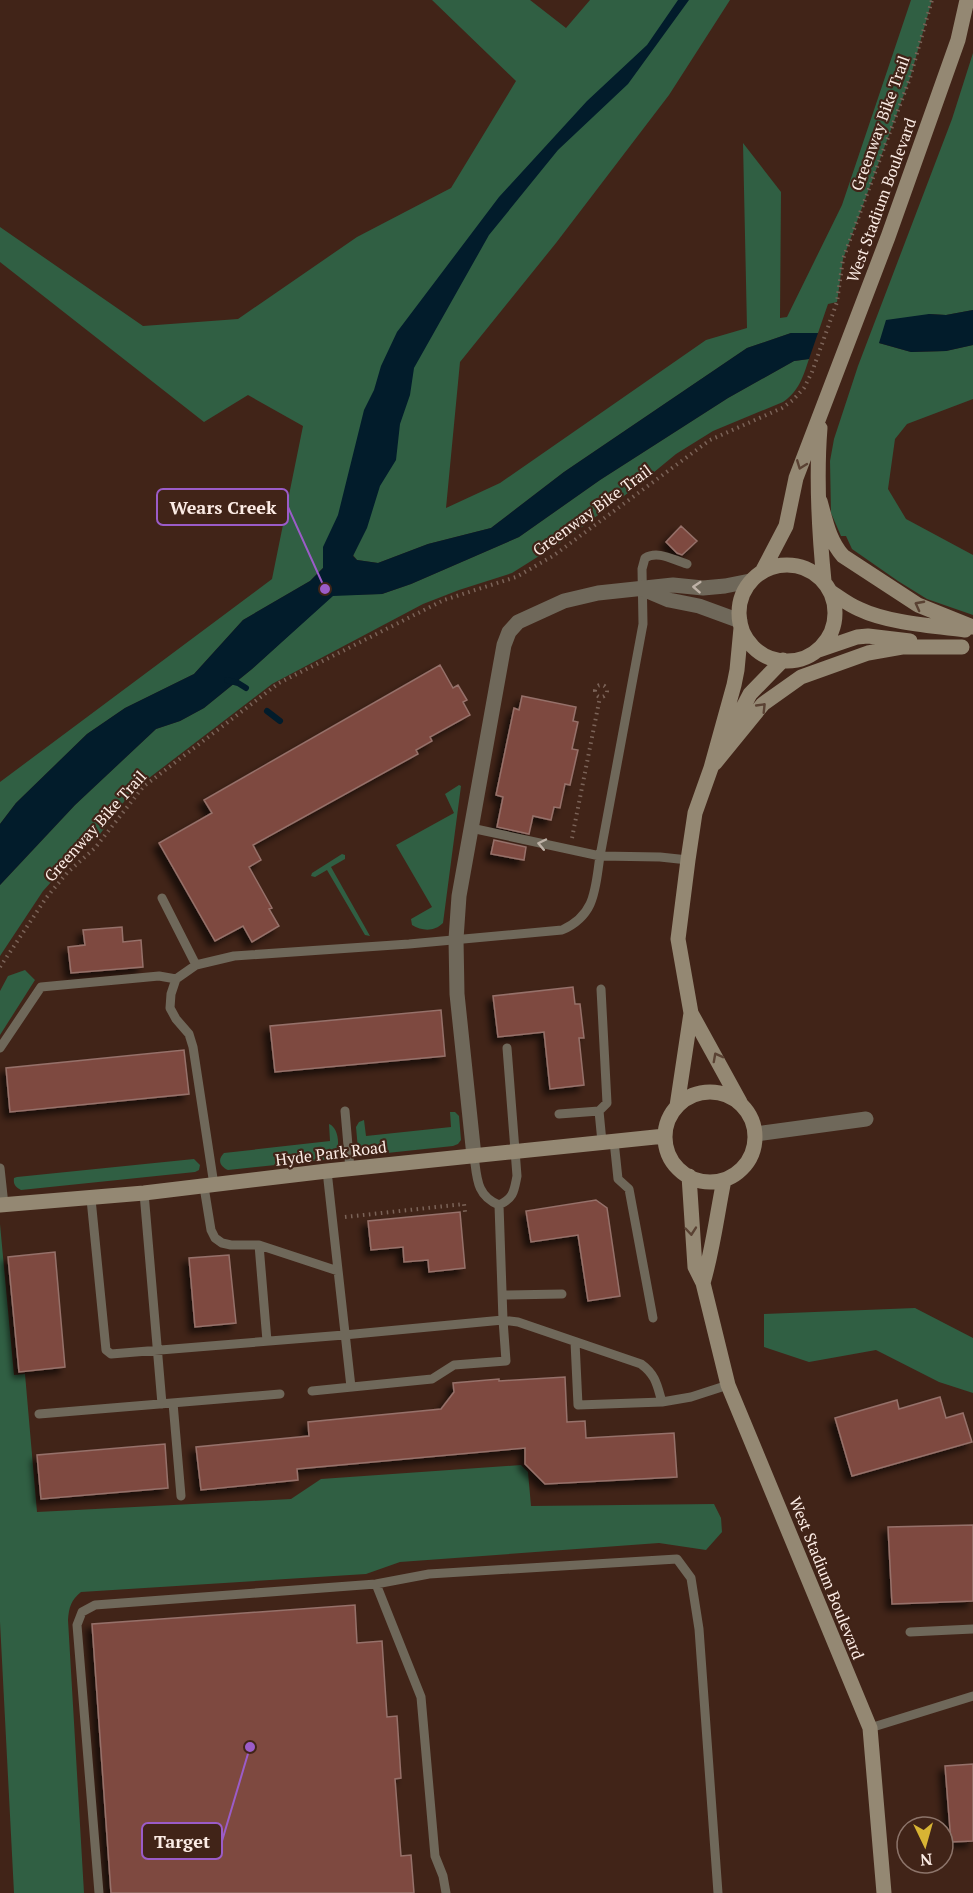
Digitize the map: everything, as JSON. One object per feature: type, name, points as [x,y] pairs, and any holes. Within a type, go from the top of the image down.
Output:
[{"type":"main road","name":"West Stadium Boulevard","points":[[763,570],[786,526],[796,478],[892,226],[958,40],[967,0]]},
{"type":"main road","name":"West Stadium Boulevard","points":[[821,411],[818,459],[820,538],[827,587]]},
{"type":"main road","points":[[820,501],[829,535],[843,556],[918,606],[973,629]]},
{"type":"main road","points":[[677,1106],[691,1013],[678,939],[688,860],[695,813],[711,768],[737,670],[739,603],[743,591],[750,581],[763,570],[779,565],[796,565],[811,571],[827,587],[859,610],[912,623],[973,629]]},
{"type":"main road","points":[[816,651],[831,632],[835,618],[835,605],[827,587]]},
{"type":"main road","points":[[740,625],[748,641],[757,651],[783,660],[795,660],[857,637],[868,636],[968,646]]},
{"type":"main road","points":[[711,768],[763,704],[801,677],[868,653],[902,647],[968,646]]},
{"type":"main road","points":[[711,768],[750,694],[783,660]]},
{"type":"main road","points":[[691,1013],[751,1116],[756,1134],[753,1153],[742,1170],[724,1180],[704,1181],[689,1176],[676,1166],[668,1152],[665,1136],[668,1120],[677,1106],[691,1096],[707,1091],[725,1094],[741,1102]]},
{"type":"main road","name":"Hyde Park Road","points":[[2,1205],[144,1193],[327,1171],[665,1136]]},
{"type":"main road","name":"West Stadium Boulevard","points":[[689,1176],[695,1267],[703,1283],[728,1384],[870,1728],[884,1893]]},
{"type":"main road","name":"West Stadium Boulevard","points":[[703,1283],[713,1248],[724,1180]]},
{"type":"street","points":[[474,1156],[458,994],[456,939],[459,896],[504,645],[509,632],[518,622],[564,601],[598,593],[673,585],[703,588],[750,581]]},
{"type":"street","points":[[644,589],[669,600],[699,606],[740,625]]},
{"type":"street","points":[[756,1134],[866,1119]]},
{"type":"lane","points":[[338,1271],[259,1245],[231,1245],[215,1238],[208,1222],[209,1186],[194,1047],[189,1034],[170,1008],[171,994],[176,979],[196,965],[234,956],[409,944],[562,930],[574,925],[590,906],[594,894],[643,624],[642,569],[645,558],[652,554],[660,555],[687,564]]},
{"type":"lane","points":[[471,828],[600,856],[688,860]]},
{"type":"lane","points":[[162,898],[196,965]]},
{"type":"lane","points":[[0,1048],[41,987],[159,976],[176,979]]},
{"type":"lane","points":[[559,1114],[599,1111],[607,1103],[602,989]]},
{"type":"lane","points":[[474,1156],[477,1178],[483,1194],[490,1201],[499,1205],[508,1201],[514,1192],[517,1176],[507,1048]]},
{"type":"lane","points":[[345,1111],[350,1169]]},
{"type":"lane","points":[[599,1111],[618,1179],[629,1189],[653,1318]]},
{"type":"lane","points":[[0,1168],[2,1205]]},
{"type":"lane","points":[[327,1171],[351,1387]]},
{"type":"lane","points":[[144,1193],[162,1404]]},
{"type":"lane","points":[[92,1198],[106,1350],[111,1354],[504,1320],[518,1322],[641,1364],[656,1379],[662,1402]]},
{"type":"lane","points":[[312,1391],[432,1379],[454,1365],[506,1361],[499,1205]]},
{"type":"lane","points":[[259,1245],[267,1341]]},
{"type":"lane","points":[[503,1295],[562,1294]]},
{"type":"lane","points":[[575,1342],[578,1405],[662,1402],[691,1397],[728,1384]]},
{"type":"lane","points":[[39,1414],[280,1394]]},
{"type":"lane","points":[[173,1403],[181,1496]]},
{"type":"lane","points":[[99,1893],[77,1625],[82,1612],[94,1605],[376,1584],[429,1574],[677,1559],[691,1578],[699,1629],[718,1893]]},
{"type":"lane","points":[[376,1584],[421,1697],[435,1856],[443,1876],[446,1893]]},
{"type":"lane","points":[[910,1632],[973,1629]]},
{"type":"lane","points":[[870,1728],[973,1696]]},
{"type":"path","name":"Greenway Bike Trail","points":[[0,967],[46,898],[67,873],[96,848],[143,787],[279,683],[444,600],[516,577],[553,556],[710,440],[782,408],[793,400],[804,388],[812,372],[837,302],[843,259],[910,78],[932,0]]},
{"type":"path","points":[[570,850],[600,697]]},
{"type":"path","points":[[332,1218],[464,1204],[465,1212]]},
{"type":"green space","points":[[432,0],[530,0],[566,28],[590,0],[730,0],[669,95],[556,243],[460,362],[446,508],[500,483],[706,340],[747,328],[743,143],[781,192],[780,318],[787,317],[842,205],[911,0],[932,0],[910,78],[843,259],[837,302],[828,304],[818,333],[791,333],[747,348],[564,472],[491,528],[428,544],[378,563],[357,560],[353,555],[357,547],[323,568],[310,581],[243,620],[194,674],[125,708],[87,734],[16,803],[0,824],[0,782],[272,579],[303,426],[248,395],[204,422],[0,262],[0,227],[143,326],[238,319],[357,237],[451,188],[516,81]]},
{"type":"green space","points":[[973,53],[973,310],[946,315],[929,314],[879,343],[911,352],[946,351],[973,345],[973,399],[907,424],[895,439],[888,489],[906,519],[973,555],[973,615],[927,599],[852,549],[846,536],[841,536],[831,513],[830,461],[834,439],[858,366],[952,119]]},
{"type":"green space","points":[[809,359],[797,388],[783,402],[713,431],[676,454],[563,541],[512,573],[423,604],[272,684],[132,791],[100,834],[72,859],[43,891],[0,956],[0,885],[75,805],[156,729],[180,721],[204,708],[252,669],[333,595],[382,594],[411,584],[519,537],[600,480],[728,398],[794,361]]},
{"type":"green space","points":[[461,786],[443,923],[428,930],[412,925],[411,919],[432,907],[396,845],[454,813],[445,794]]},
{"type":"green space","points":[[342,854],[345,855],[345,859],[331,867],[370,936],[365,935],[327,870],[315,877],[311,876],[312,873]]},
{"type":"green space","points":[[25,970],[35,980],[0,1035],[0,991],[8,976]]},
{"type":"green space","points":[[450,1112],[455,1112],[459,1116],[461,1140],[458,1144],[368,1155],[358,1149],[356,1127],[359,1122],[364,1120],[366,1136],[451,1127]]},
{"type":"green space","points":[[329,1124],[333,1126],[338,1140],[337,1151],[332,1159],[228,1170],[220,1163],[224,1153],[330,1141]]},
{"type":"green space","points":[[194,1159],[200,1165],[199,1170],[195,1172],[21,1190],[14,1182],[14,1178],[17,1177]]},
{"type":"green space","points":[[0,1224],[14,1375],[25,1374],[37,1512],[291,1499],[321,1479],[521,1465],[528,1472],[531,1506],[714,1504],[721,1518],[722,1532],[706,1550],[659,1543],[400,1562],[366,1574],[81,1592],[71,1604],[68,1620],[84,1893],[14,1893],[0,1622]]},
{"type":"green space","points":[[915,1308],[973,1338],[973,1393],[939,1382],[876,1350],[809,1362],[764,1347],[764,1314]]},
{"type":"water","points":[[678,0],[689,0],[628,84],[558,150],[489,235],[414,368],[410,395],[400,424],[396,460],[380,486],[367,528],[353,556],[357,560],[378,563],[428,544],[491,528],[564,472],[747,348],[791,333],[818,333],[809,359],[794,361],[728,398],[600,480],[519,537],[411,584],[382,594],[333,596],[252,669],[204,708],[180,721],[156,729],[75,805],[0,885],[0,824],[16,803],[87,734],[125,708],[194,674],[243,620],[310,581],[323,568],[323,547],[338,515],[364,410],[397,332],[499,197],[587,101],[647,45]]},
{"type":"water","points":[[973,310],[973,345],[946,351],[911,352],[879,343],[886,320],[929,314],[946,315]]},
{"type":"building","points":[[681,526],[697,541],[682,555],[666,542]]},
{"type":"building","points":[[440,665],[453,688],[458,685],[467,700],[463,702],[470,715],[430,737],[432,741],[416,750],[418,754],[253,845],[261,860],[249,867],[272,908],[269,909],[279,926],[252,942],[243,926],[215,941],[159,843],[212,813],[204,800]]},
{"type":"building","points":[[522,696],[576,707],[573,721],[578,722],[572,749],[578,750],[570,785],[565,784],[560,808],[554,807],[551,820],[533,816],[529,834],[497,827],[503,797],[496,795],[514,708],[519,710]]},
{"type":"building","points":[[494,840],[526,847],[524,860],[491,854]]},
{"type":"building","points":[[122,927],[123,942],[141,940],[143,967],[71,973],[68,947],[85,945],[83,930]]},
{"type":"building","points":[[573,987],[575,1004],[580,1004],[584,1038],[579,1038],[584,1085],[550,1089],[544,1032],[498,1037],[493,996]]},
{"type":"building","points":[[441,1010],[445,1056],[275,1072],[270,1026]]},
{"type":"building","points":[[184,1050],[189,1094],[10,1112],[6,1068]]},
{"type":"building","points":[[596,1200],[607,1208],[620,1296],[588,1301],[578,1235],[531,1242],[526,1211]]},
{"type":"building","points":[[460,1212],[465,1268],[429,1272],[428,1260],[404,1262],[403,1247],[371,1250],[368,1221]]},
{"type":"building","points":[[55,1252],[65,1367],[19,1372],[8,1257]]},
{"type":"building","points":[[229,1255],[236,1323],[195,1327],[189,1258]]},
{"type":"building","points":[[565,1377],[567,1422],[585,1421],[586,1438],[674,1433],[677,1477],[545,1484],[525,1464],[525,1448],[297,1469],[298,1480],[201,1490],[196,1447],[309,1436],[308,1422],[441,1409],[454,1392],[453,1383]]},
{"type":"building","points":[[940,1397],[946,1418],[963,1413],[972,1442],[852,1476],[835,1418],[897,1400],[899,1409]]},
{"type":"building","points":[[165,1444],[168,1488],[41,1499],[37,1455]]},
{"type":"building","points":[[973,1525],[973,1601],[892,1604],[888,1527]]},
{"type":"building","points":[[355,1605],[357,1643],[382,1641],[387,1717],[397,1716],[401,1778],[395,1779],[401,1856],[411,1855],[414,1893],[111,1893],[92,1624]]},
{"type":"building","points":[[973,1764],[973,1841],[955,1842],[955,1815],[949,1815],[945,1766]]},
{"type":"waterway","points":[[227,680],[246,688]]},
{"type":"waterway","points":[[267,711],[280,721]]},
{"type":"place","name":"Wears Creek","points":[[325,589]]},
{"type":"place","name":"Target","points":[[250,1747]]}]
